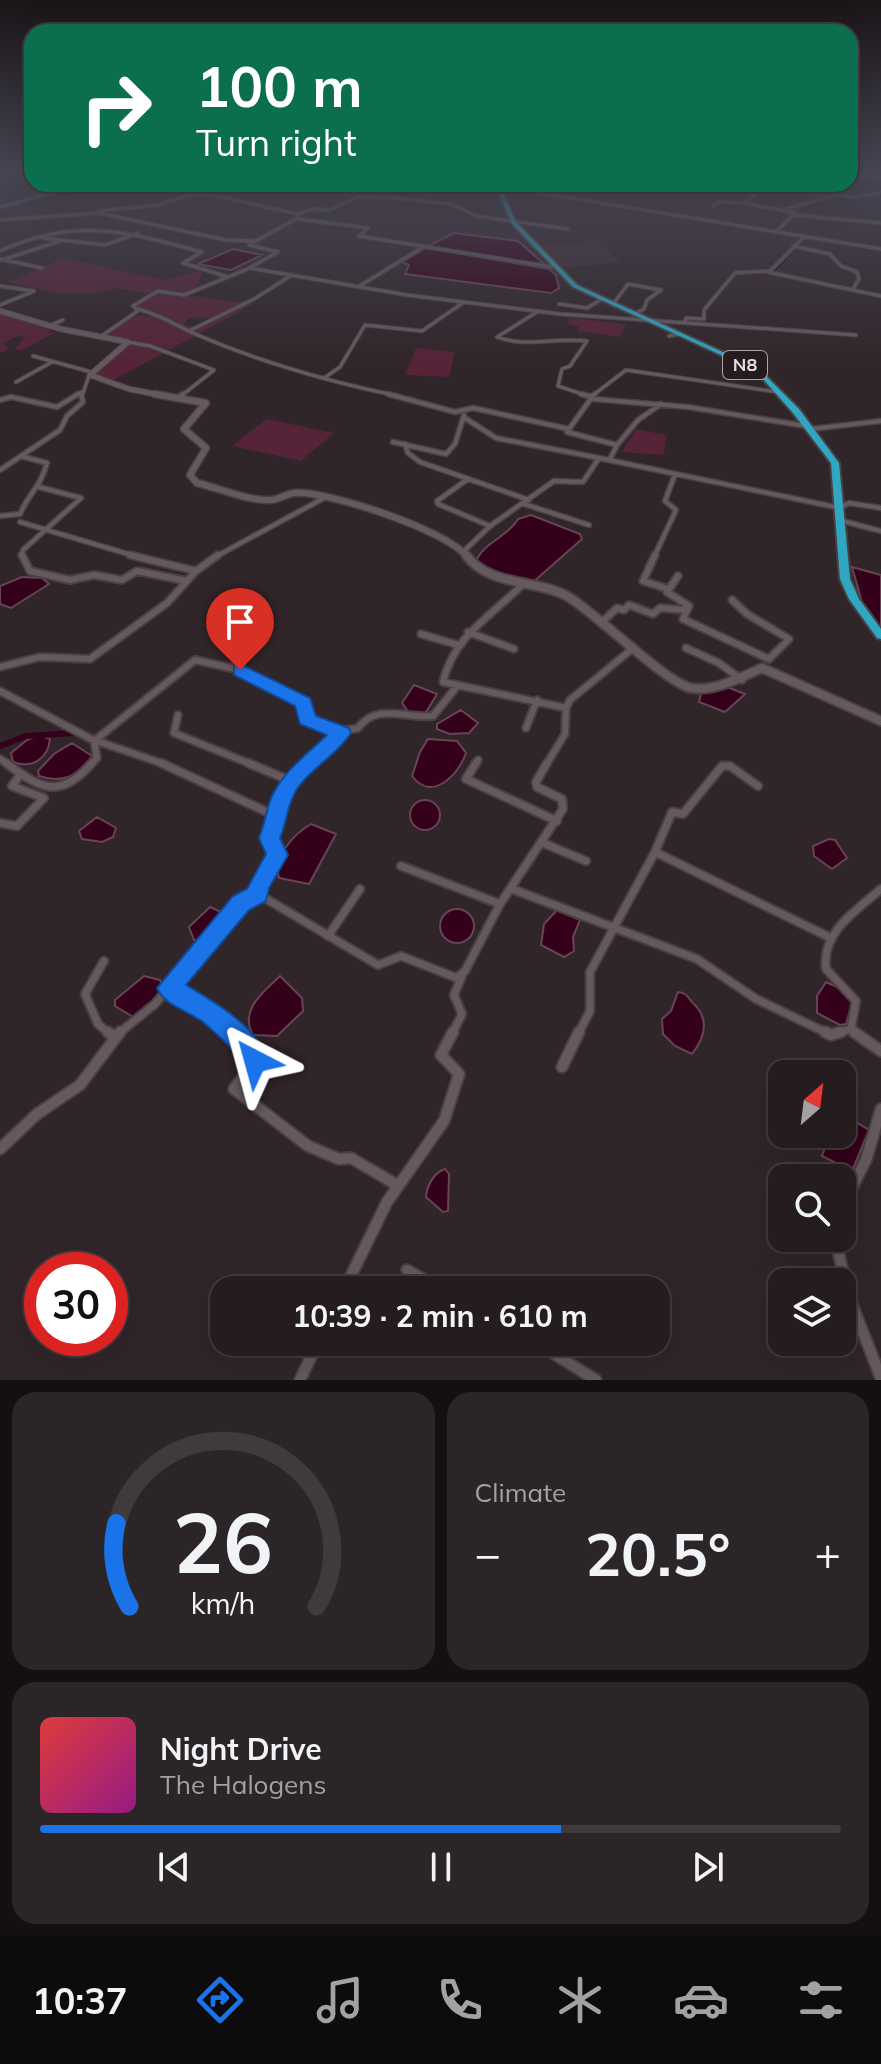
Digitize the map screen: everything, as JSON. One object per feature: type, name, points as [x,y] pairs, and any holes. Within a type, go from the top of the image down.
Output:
[{"type":"highway","name":"N8","points":[[526,236],[552,267],[575,286],[747,366],[778,392],[835,463],[845,579],[854,599],[881,636]]},
{"type":"street","points":[[0,251],[39,237],[105,245],[129,236]]},
{"type":"street","points":[[149,236],[202,252],[183,263],[228,277]]},
{"type":"street","points":[[209,236],[255,241]]},
{"type":"street","points":[[263,236],[249,245],[278,252],[250,268],[184,295],[158,292],[133,306],[324,378],[462,412],[476,409],[569,429]]},
{"type":"street","points":[[366,236],[552,267]]},
{"type":"street","points":[[768,272],[805,236]]},
{"type":"street","points":[[807,236],[881,249]]},
{"type":"street","points":[[1,260],[60,241]]},
{"type":"street","points":[[794,246],[830,254],[841,266],[857,272],[859,279],[853,289]]},
{"type":"street","points":[[358,287],[423,247]]},
{"type":"street","points":[[1,260],[42,268]]},
{"type":"street","points":[[250,268],[358,287],[537,312],[856,335]]},
{"type":"street","points":[[685,322],[686,318],[704,319],[704,310],[735,273],[768,272],[881,296]]},
{"type":"street","points":[[191,330],[254,299],[292,275]]},
{"type":"street","points":[[613,304],[628,284],[661,290],[647,300],[644,309],[634,314]]},
{"type":"street","points":[[0,286],[34,291],[0,308]]},
{"type":"street","points":[[559,304],[587,308],[602,299]]},
{"type":"street","points":[[324,378],[346,364],[353,342],[365,325],[422,331],[464,302]]},
{"type":"street","points":[[0,308],[49,326],[150,346],[214,370],[180,396]]},
{"type":"street","points":[[99,338],[120,326],[137,309]]},
{"type":"street","points":[[537,312],[497,337],[518,345],[548,339],[585,340],[570,366],[562,369],[558,386],[591,398],[662,404],[808,427],[881,421]]},
{"type":"street","points":[[49,326],[63,320]]},
{"type":"street","points":[[669,336],[680,334]]},
{"type":"street","points":[[0,400],[11,397],[57,407],[81,392],[90,373],[128,342]]},
{"type":"street","points":[[33,356],[90,373],[118,386],[180,396],[206,404],[184,429],[206,448],[191,472],[194,481],[270,500],[294,493],[324,498],[438,536],[464,551],[474,566],[522,585],[565,595],[632,649],[691,689],[742,680],[762,668],[765,659],[789,639],[747,614],[732,600]]},
{"type":"street","points":[[16,382],[52,362]]},
{"type":"street","points":[[617,445],[568,433],[591,398],[626,370],[639,369],[778,392]]},
{"type":"street","points":[[0,470],[24,457],[60,430],[67,416],[83,402],[81,392]]},
{"type":"street","points":[[610,459],[618,449],[617,445],[638,420],[662,404]]},
{"type":"street","points":[[462,412],[465,418],[496,438],[840,508],[849,503],[881,508]]},
{"type":"street","points":[[393,442],[446,454],[455,444],[465,418]]},
{"type":"street","points":[[405,444],[408,453],[420,462],[589,525]]},
{"type":"street","points":[[0,516],[20,514],[28,496],[39,487],[47,463],[24,457]]},
{"type":"street","points":[[464,551],[490,526],[556,480],[583,482],[599,458]]},
{"type":"street","points":[[668,589],[643,581],[676,510],[665,501],[675,474]]},
{"type":"street","points":[[468,479],[438,504],[490,526]]},
{"type":"street","points":[[39,487],[81,498],[23,550],[22,558],[37,574],[70,580],[94,575],[122,580],[137,571],[187,581]]},
{"type":"street","points":[[0,667],[40,657],[90,659],[167,603],[196,571],[236,542],[324,498]]},
{"type":"street","points":[[839,520],[881,531]]},
{"type":"street","points":[[20,522],[105,549],[196,571]]},
{"type":"street","points":[[678,576],[668,589],[669,595],[689,606],[683,619],[765,659]]},
{"type":"street","points":[[522,585],[510,599],[475,622],[443,673],[443,682],[566,708]]},
{"type":"street","points":[[601,623],[617,608],[624,610],[629,605],[653,614],[660,608],[687,610]]},
{"type":"street","points":[[468,632],[514,649]]},
{"type":"street","points":[[421,634],[458,645]]},
{"type":"street","points":[[686,648],[719,663],[742,680]]},
{"type":"street","points":[[351,1276],[397,1185],[433,1138],[451,1100],[459,1074],[444,1062],[441,1055],[462,1014],[454,995],[462,976],[500,904],[563,809],[562,799],[537,787],[536,782],[565,734],[566,708],[570,700],[632,649]]},
{"type":"street","points":[[94,741],[195,660],[240,670],[304,703],[307,719],[313,724],[342,733]]},
{"type":"street","points":[[762,668],[881,721]]},
{"type":"street","points":[[258,894],[258,887],[277,855],[270,838],[280,800],[291,781],[342,733],[358,728],[362,720],[375,712],[416,718],[433,716],[458,685]]},
{"type":"street","points":[[0,691],[94,741],[166,765],[278,817]]},
{"type":"street","points":[[526,728],[537,700]]},
{"type":"street","points":[[178,715],[174,733],[291,781]]},
{"type":"street","points":[[0,759],[20,775],[55,787],[70,785],[97,758],[94,741]]},
{"type":"street","points":[[478,760],[466,779],[557,821]]},
{"type":"street","points":[[562,1067],[590,1011],[590,972],[655,852],[672,812],[683,814],[722,766],[730,766],[758,786]]},
{"type":"street","points":[[0,823],[17,826],[44,798],[12,786],[20,775]]},
{"type":"street","points":[[543,843],[586,861]]},
{"type":"street","points":[[655,852],[831,938]]},
{"type":"street","points":[[401,866],[500,904]]},
{"type":"street","points":[[328,936],[360,889]]},
{"type":"street","points":[[512,889],[697,959],[756,999],[831,1035],[851,1029]]},
{"type":"street","points":[[851,1029],[853,995],[832,979],[826,968],[831,938],[835,930],[881,889]]},
{"type":"street","points":[[258,894],[378,965],[401,956],[449,976],[462,976]]},
{"type":"street","points":[[0,1149],[37,1114],[80,1085],[114,1037],[155,1004],[241,903],[258,894]]},
{"type":"street","points":[[104,961],[85,994],[98,1024],[114,1037]]},
{"type":"street","points":[[169,988],[212,1014],[253,1055],[255,1061],[234,1089],[263,1115],[327,1158],[342,1161],[351,1158],[397,1185]]},
{"type":"street","points":[[851,1029],[881,1051]]},
{"type":"street","points":[[856,1184],[875,1142],[881,1109]]},
{"type":"street","points":[[838,1252],[849,1297],[881,1378]]},
{"type":"street","points":[[407,1270],[418,1276]]},
{"type":"street","points":[[300,1380],[311,1356]]},
{"type":"street","points":[[557,1356],[596,1380]]},
{"type":"shaded area","points":[[447,236],[518,241],[545,265],[426,247]]},
{"type":"shaded area","points":[[596,241],[621,262],[563,268],[541,246]]},
{"type":"shaded area","points":[[426,248],[549,269],[556,275],[559,288],[551,293],[405,274],[409,265],[402,262]]},
{"type":"shaded area","points":[[233,249],[262,255],[231,270],[198,264]]},
{"type":"shaded area","points":[[63,258],[164,280],[203,270],[195,291],[184,295],[243,303],[216,317],[188,318],[184,325],[201,327],[248,303],[253,304],[112,381],[95,374],[130,344],[105,336],[133,317],[158,314],[134,306],[152,294],[115,288],[92,294],[59,293],[8,282]]},
{"type":"shaded area","points":[[0,312],[53,328],[46,334],[59,331],[20,351],[14,349],[26,337],[18,336],[3,343],[9,349],[0,353]]},
{"type":"shaded area","points":[[571,318],[627,324],[619,337],[578,331],[579,326],[566,324]]},
{"type":"shaded area","points":[[416,348],[455,352],[449,377],[405,375]]},
{"type":"shaded area","points":[[267,419],[334,433],[301,461],[232,446]]},
{"type":"shaded area","points":[[636,429],[666,435],[664,455],[622,452]]},
{"type":"shaded area","points":[[531,515],[580,534],[582,539],[531,584],[502,575],[476,562],[479,555],[518,519]]},
{"type":"shaded area","points":[[852,567],[881,575],[881,630],[862,602]]},
{"type":"shaded area","points":[[22,577],[42,578],[49,584],[11,608],[0,604],[0,586]]},
{"type":"shaded area","points":[[414,685],[437,694],[425,714],[410,714],[402,703]]},
{"type":"shaded area","points":[[727,687],[745,694],[725,712],[699,702],[701,693]]},
{"type":"shaded area","points":[[461,710],[478,723],[469,733],[450,734],[437,729],[437,724]]},
{"type":"shaded area","points":[[39,735],[50,739],[42,757],[33,763],[13,762],[11,753]]},
{"type":"shaded area","points":[[428,739],[457,741],[466,753],[451,777],[428,787],[412,776]]},
{"type":"shaded area","points":[[72,743],[92,756],[81,769],[63,778],[39,776],[38,771],[54,754]]},
{"type":"shaded area","points":[[425,800],[436,804],[440,815],[436,826],[425,830],[414,826],[410,815],[414,804]]},
{"type":"shaded area","points":[[97,817],[116,828],[113,837],[102,842],[82,839],[79,831]]},
{"type":"shaded area","points":[[311,824],[336,834],[309,884],[279,878],[279,862],[286,846]]},
{"type":"shaded area","points":[[829,839],[835,840],[847,858],[832,869],[814,856],[813,846]]},
{"type":"shaded area","points":[[210,907],[221,912],[219,922],[202,940],[194,940],[189,927]]},
{"type":"shaded area","points":[[457,909],[469,914],[474,926],[469,938],[457,943],[445,938],[440,926],[445,914]]},
{"type":"shaded area","points":[[557,910],[580,920],[573,937],[574,951],[564,957],[541,945],[544,924]]},
{"type":"shaded area","points":[[144,976],[160,980],[164,991],[135,1018],[115,1006],[115,1000]]},
{"type":"shaded area","points":[[280,976],[302,998],[303,1011],[277,1036],[253,1035],[249,1026],[251,1010],[260,995]]},
{"type":"shaded area","points":[[826,982],[848,992],[853,1000],[846,1024],[840,1025],[817,1013],[817,996]]},
{"type":"shaded area","points":[[678,992],[688,997],[702,1015],[703,1034],[692,1054],[675,1046],[663,1034],[662,1019],[671,1011]]},
{"type":"shaded area","points":[[856,1122],[869,1130],[855,1164],[838,1164],[822,1156],[825,1148],[856,1148]]},
{"type":"shaded area","points":[[445,1169],[449,1174],[448,1211],[443,1212],[426,1197],[431,1180]]},
{"type":"waterway","points":[[773,272],[805,238]]},
{"type":"waterway","points":[[754,273],[771,273]]},
{"type":"waterway","points":[[0,746],[26,736],[73,733]]},
{"type":"route","points":[[240,670],[304,703],[307,719],[313,724],[342,733],[291,781],[280,800],[270,838],[277,855],[258,887],[258,894],[241,903],[169,988],[212,1014],[253,1055],[255,1061]]}]
